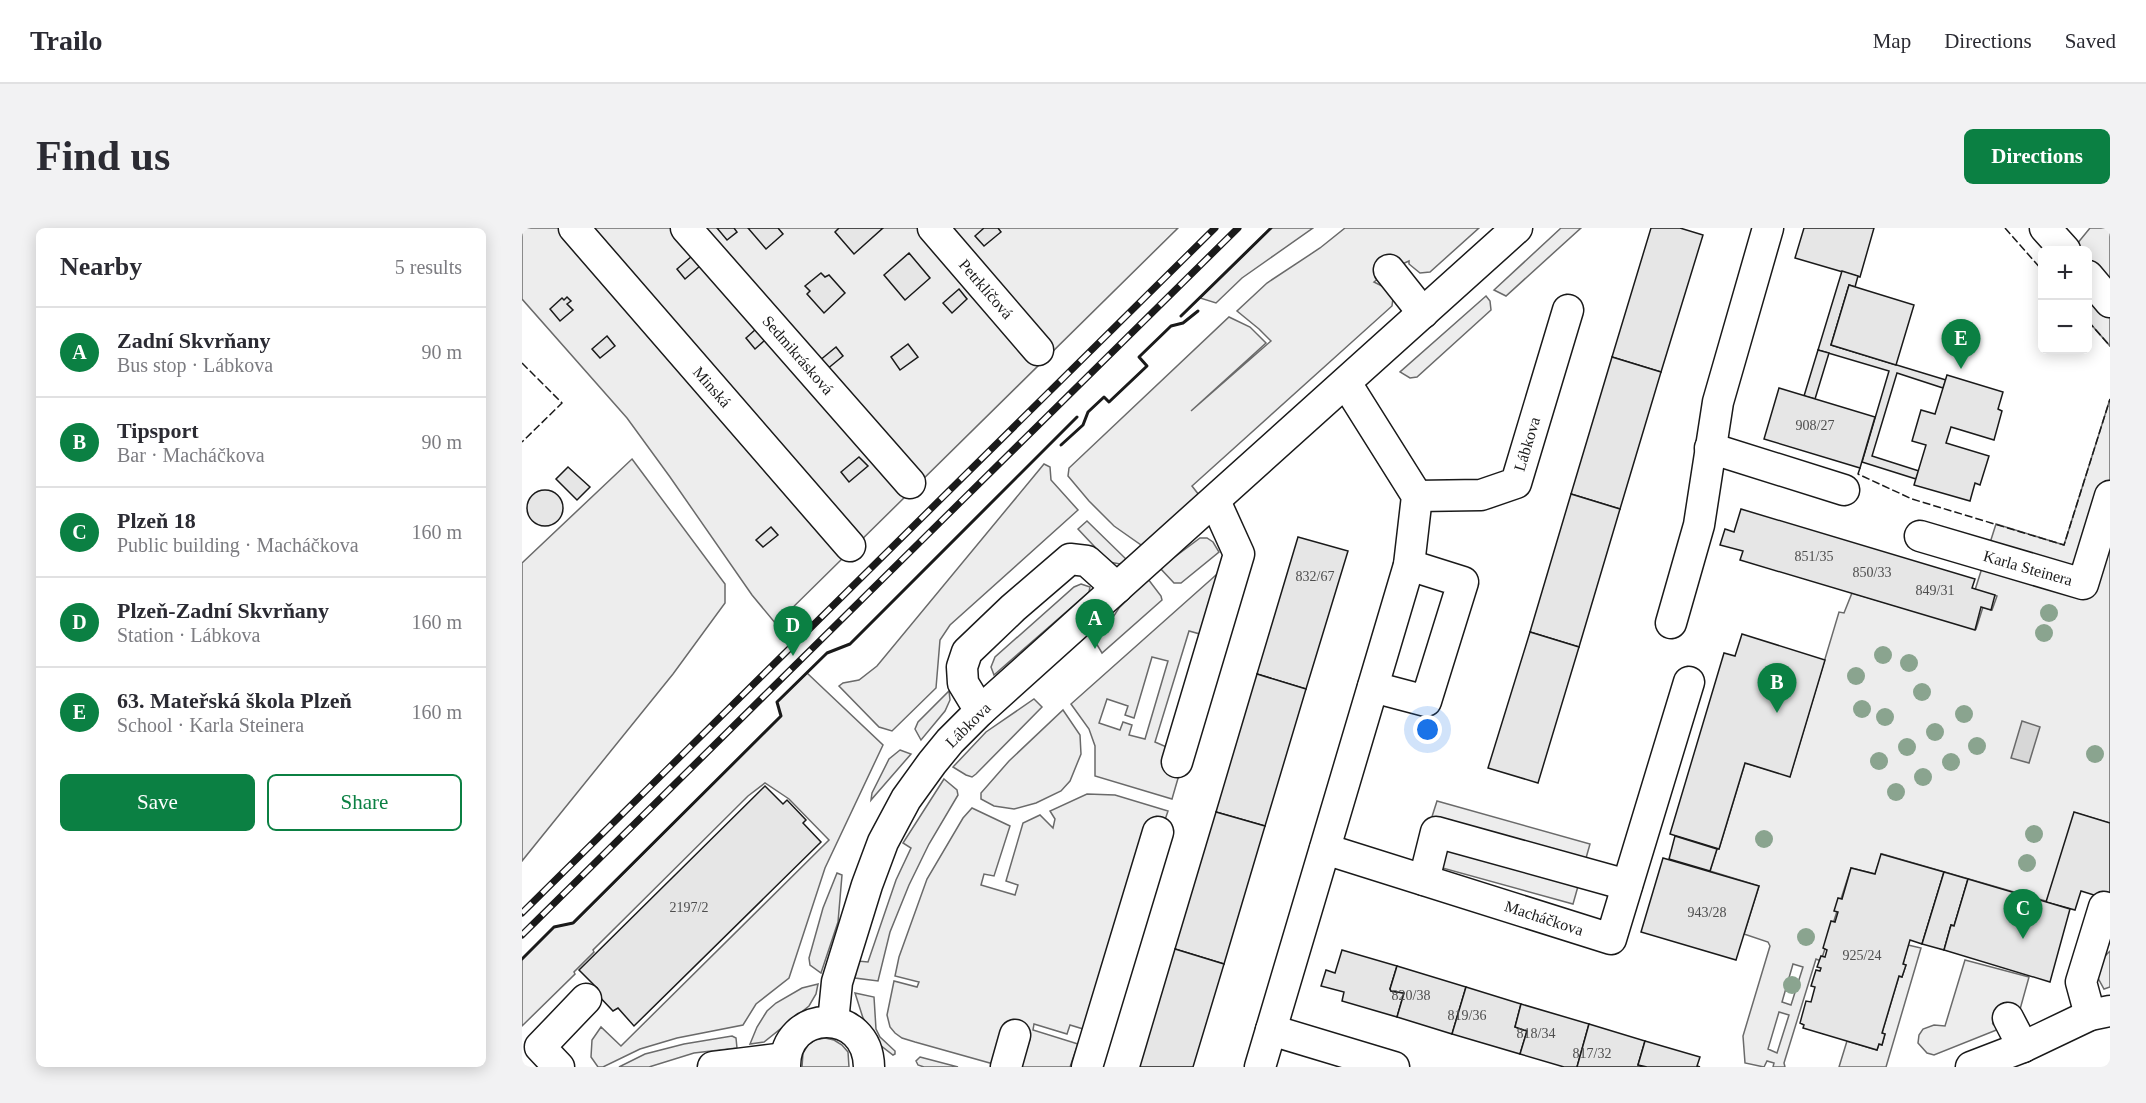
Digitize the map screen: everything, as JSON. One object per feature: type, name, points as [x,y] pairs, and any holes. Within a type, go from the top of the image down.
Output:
[{"type":"street","name":"Minská","points":[[574,228],[850,546]]},
{"type":"street","name":"Sedmikrásková","points":[[687,228],[910,483]]},
{"type":"street","name":"Petrklíčová","points":[[933,228],[1038,350]]},
{"type":"street","name":"Lábkova","points":[[832,1022],[837,982],[883,842],[906,799],[950,741],[980,711],[1517,228]]},
{"type":"street","points":[[1671,623],[1699,525],[1718,402],[1768,228]]},
{"type":"street","points":[[2045,228],[2061,246]]},
{"type":"street","points":[[1389,270],[1423,313]]},
{"type":"street","points":[[2092,281],[2110,302]]},
{"type":"street","name":"Lábkova","points":[[1418,496],[1481,495],[1516,483],[1568,310]]},
{"type":"street","points":[[1260,1067],[1409,566],[1418,496],[1346,383]]},
{"type":"street","points":[[1710,448],[1844,489]]},
{"type":"street","name":"Karla Steinera","points":[[1920,536],[2083,584],[2110,496]]},
{"type":"street","points":[[1178,762],[1239,554],[1215,501]]},
{"type":"street","points":[[980,711],[963,683],[962,667],[967,652],[1021,601],[1070,559],[1088,561],[1118,588]]},
{"type":"street","points":[[1373,687],[1426,701],[1463,582],[1409,566]]},
{"type":"street","name":"Macháčkova","points":[[1325,849],[1611,939],[1689,682]]},
{"type":"street","points":[[1087,1067],[1158,831]]},
{"type":"street","points":[[1424,880],[1436,832],[1627,885]]},
{"type":"street","points":[[1971,1067],[2100,1013],[2081,982],[2104,907]]},
{"type":"street","points":[[540,1060],[586,999]]},
{"type":"street","points":[[2008,1018],[2023,1047]]},
{"type":"street","points":[[713,1067],[785,1063],[794,1038],[801,1030],[821,1022],[832,1022],[843,1024],[860,1038],[866,1047],[869,1067]]},
{"type":"street","points":[[1271,1030],[1394,1067]]},
{"type":"street","points":[[1006,1067],[1015,1035]]},
{"type":"shaded area","points":[[522,228],[1178,228],[776,624],[752,595],[627,418],[522,299]]},
{"type":"shaded area","points":[[1271,228],[1313,228],[1242,278],[1216,303],[1200,298]]},
{"type":"shaded area","points":[[1345,228],[1479,228],[1430,272],[1420,273],[1409,264],[1409,261],[1389,270],[1374,282],[1388,289],[1393,298],[1392,306],[1192,486],[1199,495],[1144,547],[1114,526],[1068,476],[1069,468],[1229,317],[1250,327],[1266,343],[1191,411],[1271,341],[1237,311],[1267,283],[1320,248]]},
{"type":"shaded area","points":[[1561,228],[1581,228],[1506,296],[1494,290]]},
{"type":"shaded area","points":[[2090,228],[2110,228],[2110,346],[2092,326],[2092,246],[2075,246]]},
{"type":"shaded area","points":[[1486,296],[1490,301],[1491,310],[1417,377],[1410,378],[1400,372]]},
{"type":"shaded area","points":[[2110,399],[2110,823],[2076,813],[2049,902],[1882,854],[1875,874],[1851,868],[1821,961],[1816,959],[1784,1063],[1785,1067],[1773,1067],[1774,1063],[1767,1061],[1764,1067],[1745,1063],[1743,1036],[1770,946],[1768,942],[1744,934],[1759,886],[1710,871],[1745,763],[1790,776],[1839,612],[1844,613],[1852,593],[1976,629],[1983,607],[1992,610],[1997,596],[1975,590],[1996,524],[2064,545]],"holes":[[[1793,964],[1803,967],[1791,1005],[1782,1002]],[[1779,1012],[1789,1015],[1777,1053],[1768,1049]]]},
{"type":"shaded area","points":[[632,459],[725,584],[725,603],[673,674],[522,861],[522,563]]},
{"type":"shaded area","points":[[1044,464],[1050,467],[1051,480],[1078,510],[950,625],[940,640],[936,688],[892,731],[879,727],[839,686],[859,680],[877,666]]},
{"type":"shaded area","points":[[1087,521],[1127,560],[1120,564],[1109,562],[1078,529]]},
{"type":"shaded area","points":[[1200,538],[1207,538],[1213,542],[1219,552],[1181,583],[1174,583],[1160,568]]},
{"type":"shaded area","points":[[1225,567],[1200,634],[1189,631],[1155,742],[1169,748],[1181,768],[1172,799],[1095,776],[1095,746],[1089,729],[1071,704]],"holes":[[[1152,657],[1168,661],[1145,739],[1129,735],[1132,725],[1123,722],[1120,730],[1099,723],[1107,699],[1128,706],[1125,715],[1134,718]]]},
{"type":"shaded area","points":[[1148,579],[1162,600],[1102,653],[1096,643],[1119,608]]},
{"type":"shaded area","points":[[1081,584],[1090,587],[1089,592],[994,675],[991,667],[995,657],[1074,587]]},
{"type":"shaded area","points":[[807,673],[883,745],[825,868],[789,978],[756,1004],[743,1025],[677,1038],[640,1049],[603,1067],[598,1067],[591,1057],[592,1040],[601,1027],[621,1046],[829,840],[789,799],[765,783],[748,796],[593,950],[594,952],[574,972],[575,974],[522,1026],[522,959],[554,927],[574,923],[781,716],[777,702]]},
{"type":"shaded area","points":[[949,691],[950,700],[945,711],[921,740],[915,729],[918,722]]},
{"type":"shaded area","points":[[1034,699],[1042,707],[976,774],[972,777],[953,767],[986,732]]},
{"type":"shaded area","points":[[1063,710],[1080,735],[1081,754],[1070,781],[1061,791],[1036,803],[1014,809],[994,806],[981,799],[981,793],[1009,761]]},
{"type":"shaded area","points":[[2022,721],[2040,727],[2029,763],[2011,758]]},
{"type":"shaded area","points":[[900,750],[911,754],[871,800],[872,793],[889,759]]},
{"type":"shaded area","points":[[944,779],[957,790],[958,795],[929,844],[909,885],[890,932],[878,981],[855,978],[858,961],[868,962],[896,880],[911,848],[903,843]]},
{"type":"shaded area","points":[[1087,794],[1115,795],[1168,811],[1093,1032],[1070,1025],[1067,1034],[1034,1024],[1033,1030],[1078,1044],[1070,1067],[1021,1067],[1030,1039],[1007,1032],[997,1065],[902,1038],[895,1033],[890,1027],[887,1015],[894,981],[917,987],[919,982],[895,976],[899,957],[927,879],[963,818],[972,808],[1010,826],[994,876],[984,874],[981,885],[1015,895],[1018,885],[1006,881],[1023,823],[1040,815],[1053,828],[1055,819],[1050,811]]},
{"type":"shaded area","points":[[1437,801],[1590,844],[1573,904],[1428,864],[1428,829]]},
{"type":"shaded area","points":[[837,873],[842,875],[838,922],[821,973],[810,965],[809,958],[823,908]]},
{"type":"shaded area","points":[[1908,945],[1921,948],[1886,1067],[1839,1067],[1847,1041],[1877,1050],[1879,1044],[1882,1045],[1885,1034],[1882,1033],[1899,976],[1902,977],[1906,965],[1903,964]]},
{"type":"shaded area","points":[[2110,951],[2110,987],[2104,989],[2098,978],[2101,960]]},
{"type":"shaded area","points":[[1965,960],[2029,977],[2019,1013],[1993,1024],[1999,1029],[1934,1055],[1927,1053],[1918,1043],[1919,1035],[1923,1029],[1934,1025],[1945,1026]]},
{"type":"shaded area","points":[[818,984],[816,994],[809,1006],[764,1042],[750,1044],[767,1011],[776,1003],[802,988]]},
{"type":"shaded area","points":[[855,993],[874,997],[876,1029],[880,1037],[895,1051],[895,1054],[893,1055],[880,1045],[863,1018]]},
{"type":"shaded area","points":[[732,1036],[736,1038],[737,1048],[694,1053],[649,1067],[619,1067],[645,1054],[684,1044]]},
{"type":"shaded area","points":[[825,1038],[834,1040],[848,1052],[849,1067],[802,1067],[803,1053],[808,1045],[815,1040]]},
{"type":"shaded area","points":[[920,1057],[958,1067],[924,1067],[918,1065],[916,1061]]},
{"type":"building","points":[[717,228],[734,228],[737,232],[727,240]]},
{"type":"building","points":[[748,228],[778,228],[783,234],[766,249]]},
{"type":"building","points":[[839,228],[883,228],[854,254],[835,232]]},
{"type":"building","points":[[984,228],[998,228],[1001,232],[984,246],[975,236]]},
{"type":"building","points":[[1651,228],[1680,228],[1703,235],[1661,372],[1612,357]]},
{"type":"building","points":[[1804,228],[1874,228],[1860,277],[1795,258]]},
{"type":"building","points":[[909,253],[930,278],[905,300],[884,275]]},
{"type":"building","points":[[692,256],[700,266],[685,279],[677,269]]},
{"type":"building","points":[[1842,271],[1858,276],[1855,287],[1849,285],[1831,345],[1946,380],[1943,388],[1897,373],[1872,456],[1919,471],[1916,479],[1862,462],[1889,371],[1818,350]]},
{"type":"building","points":[[821,273],[825,277],[829,275],[845,293],[824,313],[807,294],[810,291],[805,286]]},
{"type":"building","points":[[1849,285],[1914,305],[1896,365],[1831,345]]},
{"type":"building","points":[[959,289],[967,299],[952,313],[943,303]]},
{"type":"building","points":[[567,297],[571,301],[567,304],[573,310],[560,321],[550,309],[562,298],[564,300]]},
{"type":"building","points":[[756,329],[765,340],[755,349],[746,338]]},
{"type":"building","points":[[607,336],[615,346],[600,358],[592,349]]},
{"type":"building","points":[[908,344],[918,357],[900,370],[891,357]]},
{"type":"building","points":[[836,347],[843,356],[826,370],[819,361]]},
{"type":"building","points":[[1818,350],[1829,353],[1815,399],[1804,396]]},
{"type":"building","points":[[1612,357],[1661,372],[1620,509],[1571,494]]},
{"type":"building","points":[[1947,375],[2003,392],[1998,409],[2002,411],[1994,440],[1951,427],[1946,443],[1989,456],[1980,485],[1975,483],[1970,501],[1914,485],[1926,445],[1912,441],[1921,410],[1935,414]]},
{"type":"building","points":[[1779,388],[1875,417],[1860,468],[1764,439]]},
{"type":"building","points":[[859,457],[868,466],[849,482],[841,472]]},
{"type":"building","points":[[568,467],[590,487],[577,500],[556,479]]},
{"type":"building","points":[[545,490],[558,495],[563,508],[558,521],[545,526],[532,521],[527,508],[532,495]]},
{"type":"building","points":[[1571,494],[1620,509],[1579,647],[1530,632]]},
{"type":"building","points":[[1741,509],[1975,579],[1972,588],[1995,595],[1991,610],[1981,607],[1975,630],[1740,560],[1743,551],[1720,545],[1725,529],[1734,532]]},
{"type":"building","points":[[771,527],[778,535],[763,547],[756,540]]},
{"type":"building","points":[[1298,537],[1348,551],[1306,689],[1257,674]]},
{"type":"building","points":[[1530,632],[1579,647],[1538,783],[1488,768]]},
{"type":"building","points":[[1742,634],[1825,660],[1790,777],[1745,763],[1719,849],[1670,834],[1724,653],[1735,656]]},
{"type":"building","points":[[1257,674],[1306,689],[1265,826],[1216,812]]},
{"type":"building","points":[[765,786],[783,804],[787,800],[806,820],[803,823],[821,842],[634,1026],[618,1008],[613,1011],[594,991],[597,988],[579,970]]},
{"type":"building","points":[[1216,812],[1265,826],[1224,964],[1175,949]]},
{"type":"building","points":[[2074,812],[2110,823],[2110,900],[2081,891],[2075,910],[2046,902]]},
{"type":"building","points":[[1675,836],[1717,849],[1710,871],[1669,859]]},
{"type":"building","points":[[1881,854],[1944,872],[1922,944],[1910,940],[1903,964],[1906,965],[1902,977],[1899,976],[1882,1033],[1885,1034],[1882,1045],[1879,1044],[1877,1050],[1803,1028],[1804,1025],[1800,1023],[1806,1001],[1811,1002],[1815,987],[1811,986],[1816,970],[1820,971],[1821,968],[1817,967],[1821,956],[1825,957],[1827,950],[1823,948],[1831,921],[1835,922],[1838,912],[1834,911],[1838,898],[1842,899],[1851,868],[1875,874]]},
{"type":"building","points":[[1663,858],[1759,886],[1736,960],[1641,932]]},
{"type":"building","points":[[1944,872],[1968,879],[1944,950],[1922,944]]},
{"type":"building","points":[[1968,879],[2070,909],[2050,982],[1944,950]]},
{"type":"building","points":[[1175,949],[1224,964],[1193,1067],[1140,1067]]},
{"type":"building","points":[[1342,950],[1397,966],[1390,989],[1404,993],[1397,1017],[1342,1001],[1344,992],[1321,986],[1326,970],[1335,973]]},
{"type":"building","points":[[1397,966],[1466,987],[1452,1034],[1397,1017],[1404,993],[1390,989]]},
{"type":"building","points":[[1466,987],[1521,1004],[1515,1027],[1527,1031],[1520,1054],[1452,1034]]},
{"type":"building","points":[[1521,1004],[1589,1024],[1577,1067],[1564,1067],[1520,1054],[1527,1031],[1515,1027]]},
{"type":"building","points":[[1589,1024],[1645,1041],[1638,1065],[1647,1067],[1577,1067]]},
{"type":"building","points":[[1645,1041],[1700,1057],[1697,1066],[1700,1067],[1638,1065]]},
{"type":"railway","points":[[522,913],[1215,228]]},
{"type":"railway","points":[[522,935],[1238,228]]},
{"type":"fence","points":[[2005,228],[2038,265]]},
{"type":"fence","points":[[2092,326],[2110,346]]},
{"type":"fence","points":[[522,363],[562,403],[522,442]]},
{"type":"fence","points":[[1860,468],[1858,474],[1912,499],[2064,545],[2110,399]]},
{"type":"wall","points":[[1181,316],[1271,228]]},
{"type":"wall","points":[[1061,445],[1083,425],[1088,412],[1104,397],[1109,402],[1147,366],[1139,357],[1171,326],[1183,323],[1198,311]]},
{"type":"wall","points":[[522,959],[554,927],[573,923],[781,716],[777,702],[827,653],[850,644],[1077,417]]},
{"type":"place","name":"63. Mateřská škola Plzeň","points":[[1961,369]]},
{"type":"place","name":"Zadní Skvrňany","points":[[1095,649]]},
{"type":"place","name":"Plzeň-Zadní Skvrňany","points":[[793,656]]},
{"type":"place","name":"Tipsport","points":[[1777,713]]},
{"type":"place","name":"Plzeň 18","points":[[2023,939]]}]
